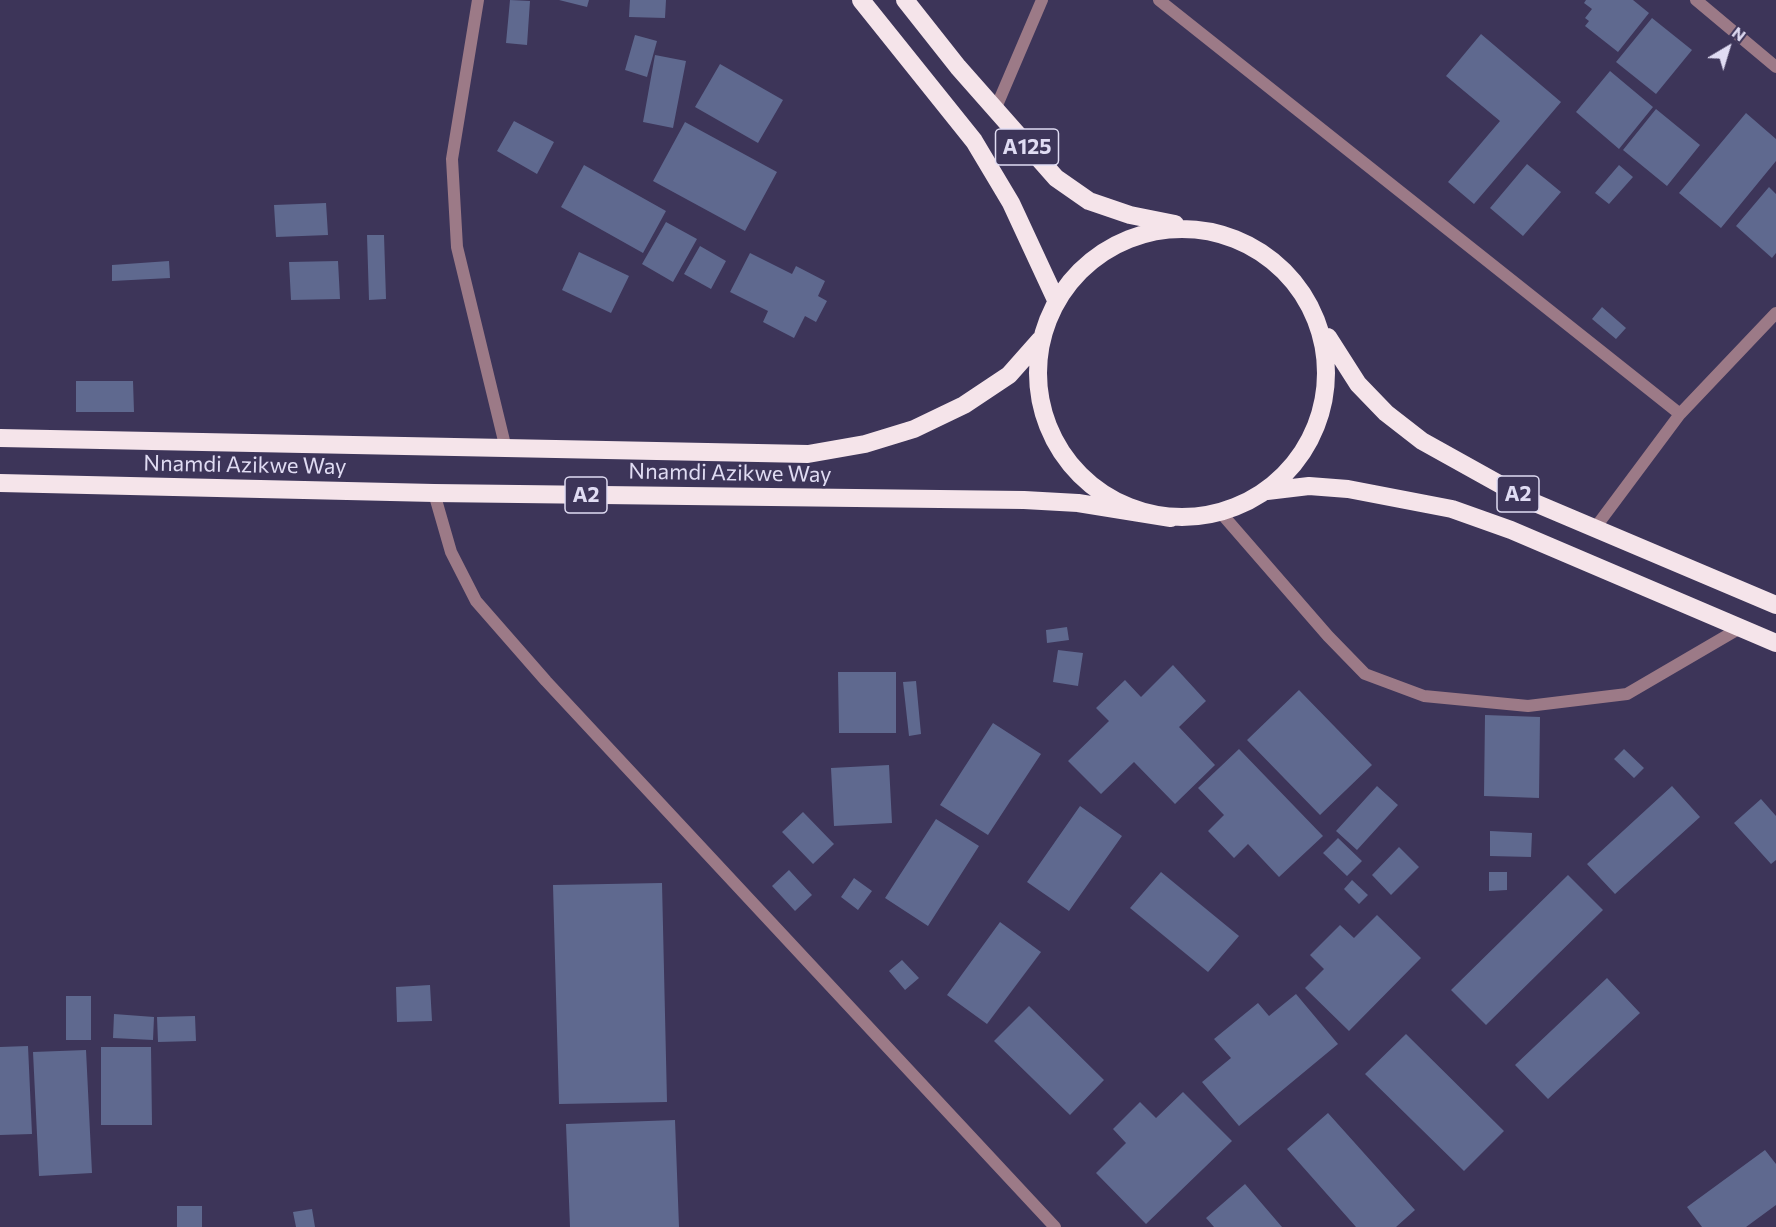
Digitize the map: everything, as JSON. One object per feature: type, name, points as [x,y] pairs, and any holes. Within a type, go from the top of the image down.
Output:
[{"type":"highway","name":"A125","points":[[861,0],[974,141],[1011,203],[1056,300]]},
{"type":"highway","name":"A125","points":[[905,0],[995,110],[1056,178],[1089,201],[1130,215],[1194,228]]},
{"type":"highway","points":[[1194,228],[1243,241],[1284,270],[1314,311],[1327,359],[1323,410],[1302,455],[1267,491],[1221,513],[1171,518],[1123,505],[1090,483],[1082,477],[1052,437],[1038,389],[1040,340],[1056,300],[1092,258],[1140,233],[1194,228]]},
{"type":"highway","name":"A2","points":[[1314,311],[1358,384],[1386,413],[1413,434],[1528,500],[1776,605]]},
{"type":"highway","name":"Nnamdi Azikwe Way","points":[[0,438],[797,454],[866,444],[914,429],[964,405],[1009,375],[1040,340]]},
{"type":"highway","name":"Nnamdi Azikwe Way","points":[[0,483],[434,493],[1024,500],[1078,503],[1171,518]]},
{"type":"highway","name":"A2","points":[[1267,491],[1309,486],[1348,489],[1452,509],[1510,530],[1776,643]]},
{"type":"street","points":[[478,0],[452,159],[457,248],[506,449]]},
{"type":"street","points":[[995,110],[1042,0]]},
{"type":"street","points":[[1159,0],[1680,414]]},
{"type":"street","points":[[1696,0],[1776,67]]},
{"type":"street","points":[[1595,528],[1680,414],[1776,313]]},
{"type":"street","points":[[434,493],[451,552],[476,601],[546,681],[1054,1227]]},
{"type":"street","points":[[1221,513],[1328,636],[1365,674],[1425,696],[1528,706],[1627,694],[1740,628]]},
{"type":"building","points":[[510,0],[530,1],[527,45],[506,43]]},
{"type":"building","points":[[559,0],[589,0],[587,7]]},
{"type":"building","points":[[630,0],[666,0],[665,18],[629,17]]},
{"type":"building","points":[[1586,0],[1633,0],[1649,13],[1618,52],[1585,26],[1589,21],[1585,18],[1592,9],[1584,3]]},
{"type":"building","points":[[1652,18],[1692,50],[1656,94],[1616,62]]},
{"type":"building","points":[[1481,34],[1561,102],[1474,204],[1448,182],[1500,121],[1446,76]]},
{"type":"building","points":[[635,35],[657,41],[647,77],[625,70]]},
{"type":"building","points":[[655,55],[686,61],[673,128],[643,122]]},
{"type":"building","points":[[720,64],[783,100],[758,143],[695,107]]},
{"type":"building","points":[[1610,71],[1653,107],[1619,149],[1576,112]]},
{"type":"building","points":[[1656,109],[1700,145],[1667,186],[1623,150]]},
{"type":"building","points":[[1746,113],[1776,139],[1776,161],[1721,228],[1679,193]]},
{"type":"building","points":[[514,121],[554,142],[537,174],[497,151]]},
{"type":"building","points":[[685,122],[777,172],[745,231],[653,181]]},
{"type":"building","points":[[1527,164],[1561,192],[1523,236],[1490,208]]},
{"type":"building","points":[[584,165],[666,211],[643,253],[561,207]]},
{"type":"building","points":[[1619,165],[1633,177],[1609,204],[1595,193]]},
{"type":"building","points":[[1769,187],[1776,194],[1776,253],[1772,258],[1736,226]]},
{"type":"building","points":[[326,203],[328,235],[276,237],[274,205]]},
{"type":"building","points":[[666,222],[697,239],[673,282],[642,264]]},
{"type":"building","points":[[367,235],[384,235],[386,299],[369,300]]},
{"type":"building","points":[[700,246],[726,261],[711,289],[684,274]]},
{"type":"building","points":[[579,252],[629,276],[611,313],[562,290]]},
{"type":"building","points":[[750,253],[792,274],[796,266],[825,281],[818,296],[827,301],[816,322],[805,316],[794,338],[763,322],[768,311],[730,292]]},
{"type":"building","points":[[169,261],[170,278],[112,281],[112,265]]},
{"type":"building","points":[[338,261],[340,299],[291,300],[289,262]]},
{"type":"building","points":[[1602,307],[1626,328],[1616,339],[1592,319]]},
{"type":"building","points":[[76,381],[133,381],[134,412],[76,412]]},
{"type":"building","points":[[1067,627],[1069,640],[1047,643],[1046,630]]},
{"type":"building","points":[[1058,650],[1083,653],[1078,686],[1053,682]]},
{"type":"building","points":[[1173,665],[1206,701],[1179,727],[1215,765],[1175,804],[1134,762],[1101,794],[1068,761],[1109,721],[1096,708],[1125,680],[1141,697]]},
{"type":"building","points":[[838,672],[896,672],[896,733],[839,733]]},
{"type":"building","points":[[916,681],[921,734],[909,736],[903,682]]},
{"type":"building","points":[[1299,690],[1372,765],[1320,815],[1247,740]]},
{"type":"building","points":[[1485,715],[1540,717],[1539,798],[1484,796]]},
{"type":"building","points":[[993,723],[1041,754],[988,835],[940,805]]},
{"type":"building","points":[[1239,749],[1323,836],[1279,877],[1248,844],[1234,858],[1208,831],[1224,815],[1198,788]]},
{"type":"building","points":[[1624,749],[1644,768],[1634,778],[1614,759]]},
{"type":"building","points":[[889,765],[892,823],[834,826],[831,768]]},
{"type":"building","points":[[1377,786],[1398,805],[1357,850],[1336,831]]},
{"type":"building","points":[[1672,786],[1700,817],[1615,894],[1587,864]]},
{"type":"building","points":[[1761,799],[1776,816],[1776,860],[1771,864],[1734,823]]},
{"type":"building","points":[[1080,806],[1122,836],[1069,911],[1027,882]]},
{"type":"building","points":[[803,812],[834,844],[813,864],[782,832]]},
{"type":"building","points":[[936,819],[979,846],[928,926],[885,898]]},
{"type":"building","points":[[1490,831],[1532,833],[1531,857],[1490,856]]},
{"type":"building","points":[[1338,838],[1362,861],[1347,876],[1323,853]]},
{"type":"building","points":[[1399,847],[1419,867],[1391,895],[1372,875]]},
{"type":"building","points":[[789,870],[812,895],[795,911],[772,886]]},
{"type":"building","points":[[1161,872],[1239,936],[1208,972],[1130,908]]},
{"type":"building","points":[[1489,872],[1507,872],[1507,890],[1489,891]]},
{"type":"building","points":[[1568,875],[1603,910],[1486,1025],[1451,990]]},
{"type":"building","points":[[854,878],[872,891],[858,910],[841,897]]},
{"type":"building","points":[[1352,880],[1368,895],[1359,904],[1344,889]]},
{"type":"building","points":[[662,883],[667,1102],[559,1104],[553,885]]},
{"type":"building","points":[[1377,915],[1421,958],[1349,1031],[1305,988],[1324,969],[1310,955],[1340,925],[1354,938]]},
{"type":"building","points":[[1000,922],[1041,952],[987,1024],[947,995]]},
{"type":"building","points":[[902,960],[919,978],[905,990],[889,971]]},
{"type":"building","points":[[1607,978],[1640,1013],[1548,1099],[1515,1065]]},
{"type":"building","points":[[430,985],[432,1021],[397,1022],[396,987]]},
{"type":"building","points":[[1296,994],[1338,1044],[1239,1126],[1202,1082],[1231,1058],[1214,1039],[1258,1003],[1269,1016]]},
{"type":"building","points":[[66,996],[91,996],[91,1040],[66,1040]]},
{"type":"building","points":[[1029,1006],[1104,1080],[1070,1115],[994,1041]]},
{"type":"building","points":[[114,1014],[154,1017],[153,1040],[113,1038]]},
{"type":"building","points":[[195,1016],[196,1041],[158,1042],[157,1017]]},
{"type":"building","points":[[1406,1034],[1504,1131],[1464,1171],[1365,1074]]},
{"type":"building","points":[[28,1046],[32,1134],[0,1135],[0,1047]]},
{"type":"building","points":[[101,1047],[151,1047],[152,1125],[101,1125]]},
{"type":"building","points":[[86,1050],[92,1173],[39,1176],[33,1052]]},
{"type":"building","points":[[1183,1092],[1232,1141],[1146,1224],[1096,1173],[1126,1143],[1113,1129],[1140,1102],[1156,1118]]},
{"type":"building","points":[[1328,1113],[1415,1210],[1396,1227],[1356,1227],[1287,1149]]},
{"type":"building","points":[[675,1120],[679,1227],[570,1227],[566,1124]]},
{"type":"building","points":[[1765,1150],[1776,1164],[1776,1205],[1746,1227],[1702,1227],[1687,1207]]},
{"type":"building","points":[[1245,1184],[1282,1227],[1214,1227],[1206,1218]]},
{"type":"building","points":[[177,1206],[202,1206],[202,1227],[177,1227]]},
{"type":"building","points":[[312,1209],[315,1227],[296,1227],[293,1212]]}]
